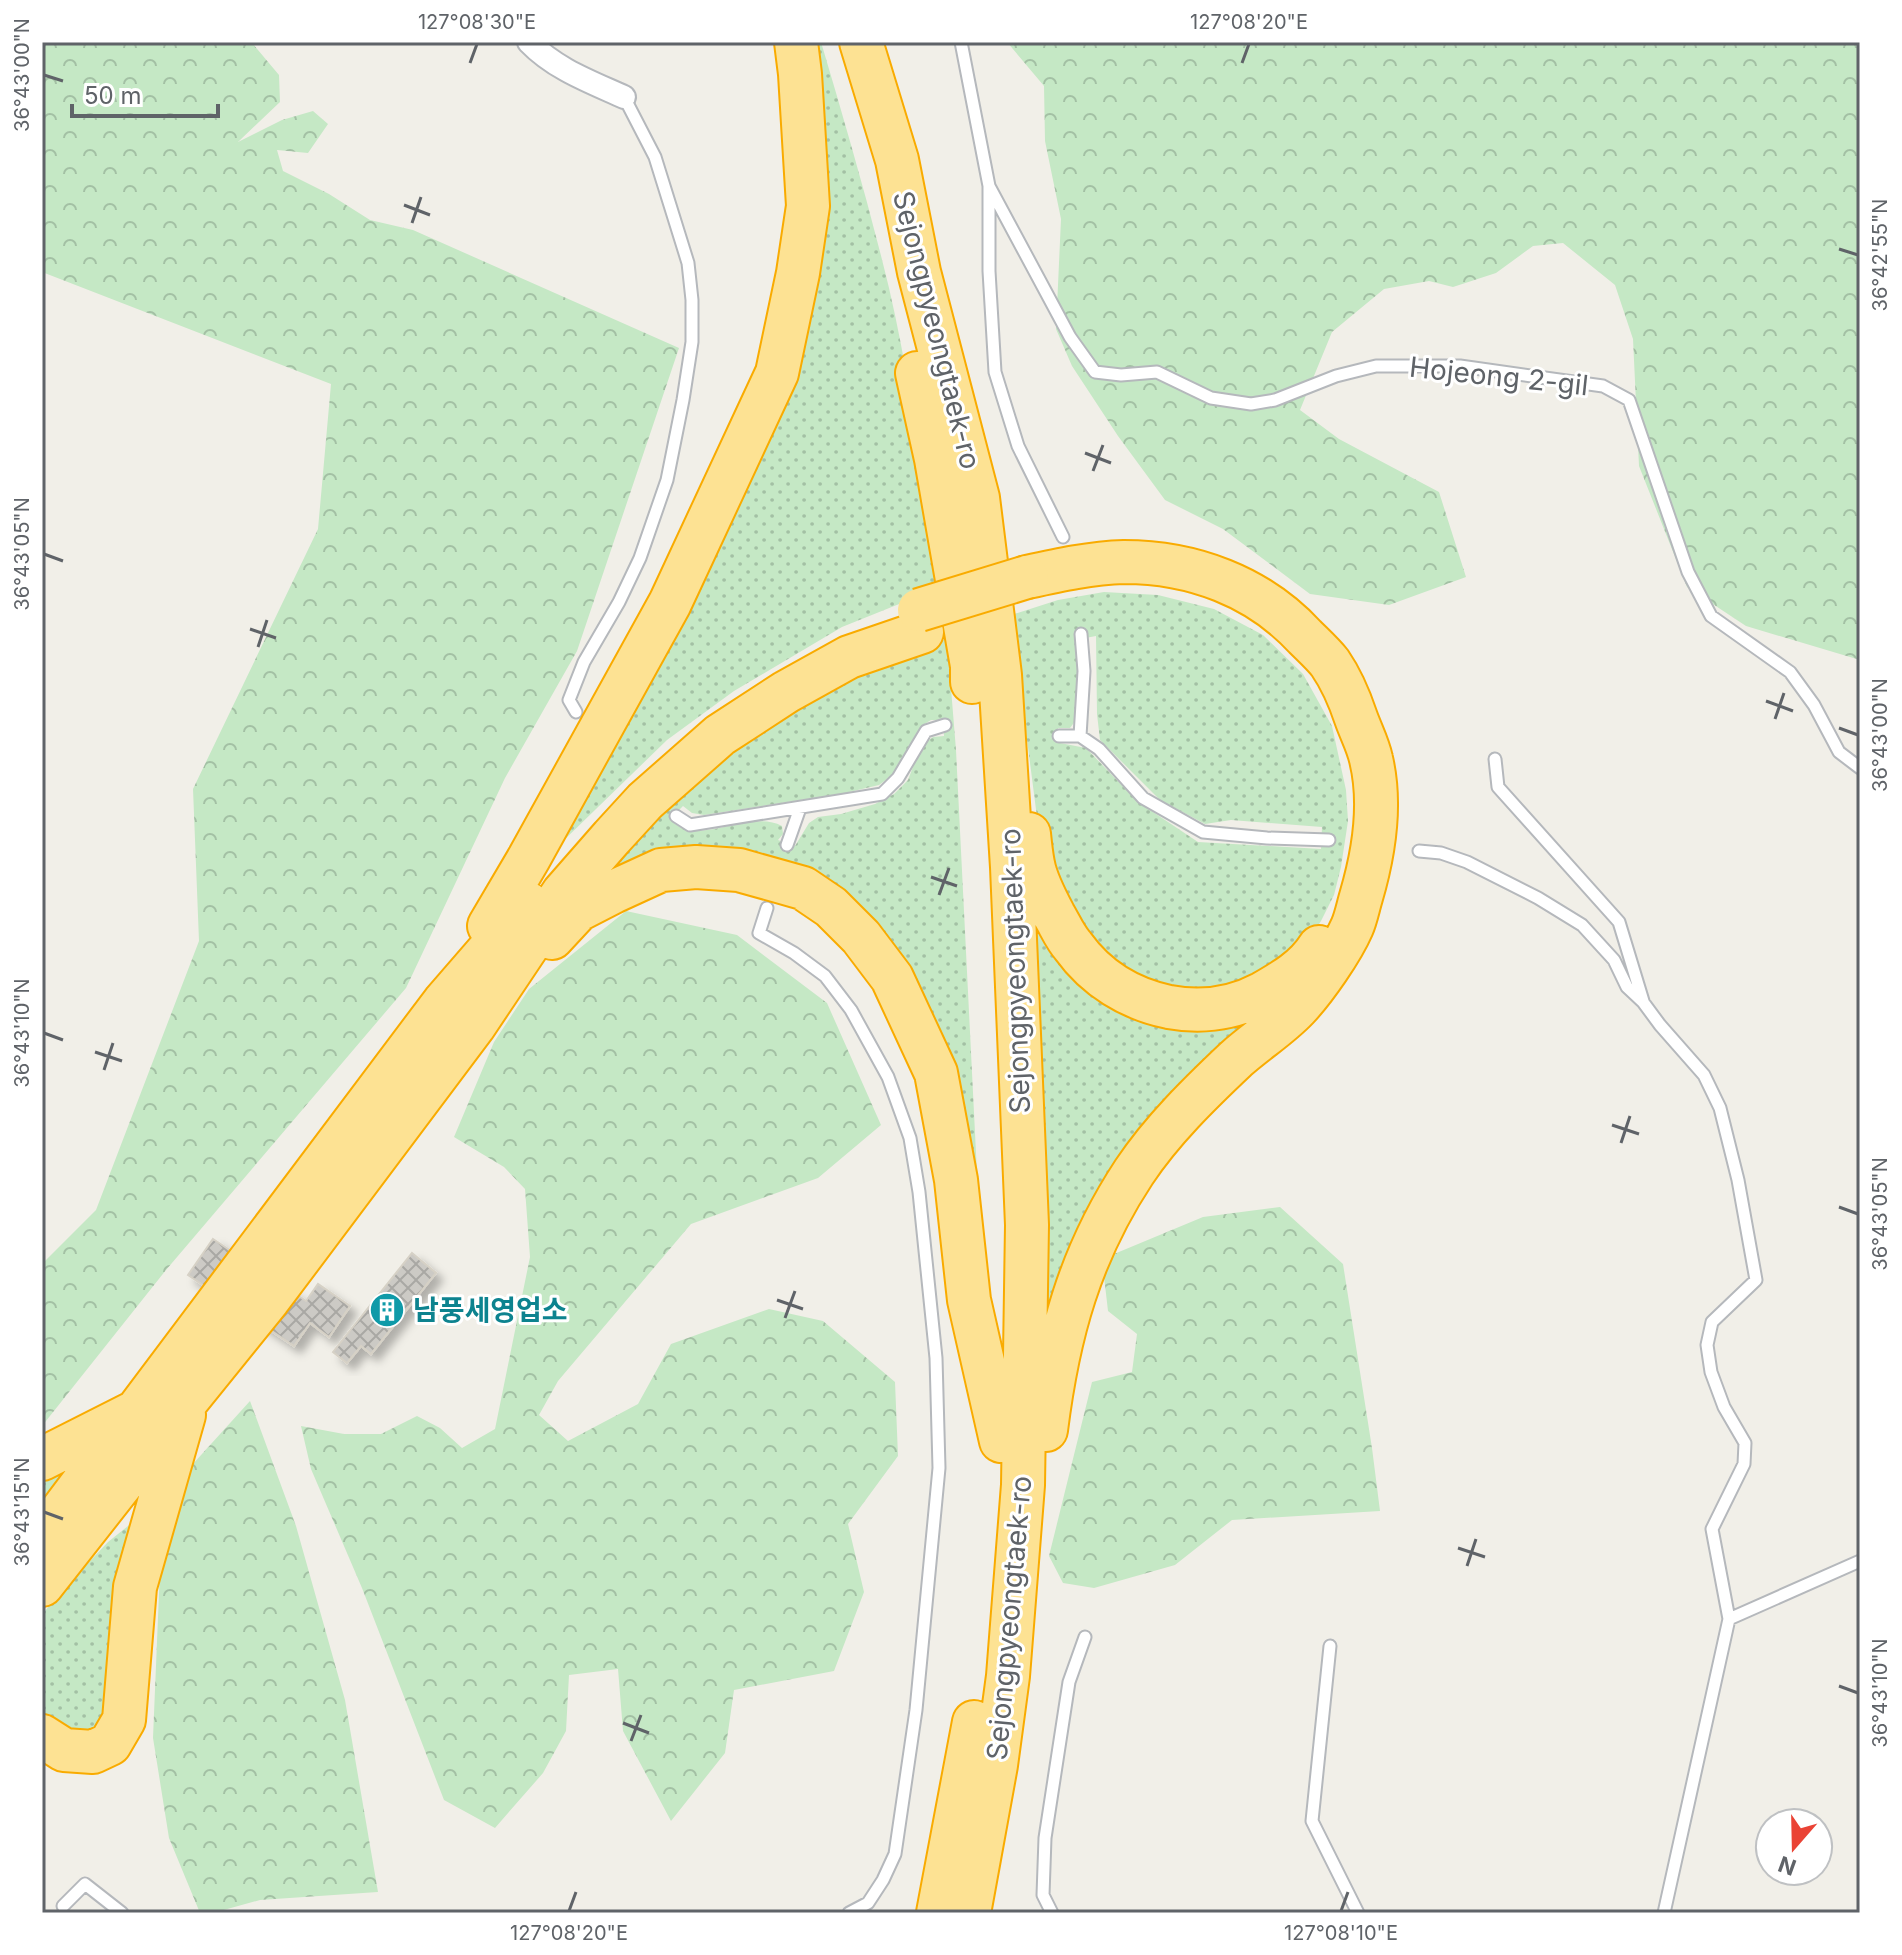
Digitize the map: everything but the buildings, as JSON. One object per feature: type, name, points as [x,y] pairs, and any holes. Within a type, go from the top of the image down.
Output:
[{"type":"highway","points":[[459,1014],[529,858],[670,603],[777,373],[808,206],[796,42]]},
{"type":"highway","name":"Sejongpyeongtaek-ro","points":[[835,42],[894,269],[936,459],[972,666],[987,921],[998,1148],[1001,1441],[981,1684],[938,1913]]},
{"type":"highway","name":"Sejongpyeongtaek-ro","points":[[861,42],[897,160],[919,272],[978,498],[1000,675],[1012,867],[1027,1225],[1023,1485],[1008,1676],[996,1765],[969,1913]]},
{"type":"highway","points":[[42,1585],[269,1299],[459,1014],[570,856],[640,780],[689,736],[757,690],[843,639],[921,621],[1028,588],[1078,566],[1121,562],[1162,564],[1204,572],[1258,597],[1296,627],[1330,664],[1351,702],[1371,758],[1377,805],[1371,863],[1352,927],[1327,970],[1297,1008],[1237,1058],[1175,1120],[1135,1171],[1096,1238],[1070,1305],[1052,1383],[1031,1551],[1008,1676]]},
{"type":"highway","points":[[1000,675],[1025,800],[1033,867],[1048,904],[1072,945],[1096,972],[1123,991],[1152,1004],[1189,1011],[1217,1009],[1250,1000],[1285,981],[1312,958],[1338,917],[1352,881],[1361,809],[1347,735],[1334,707],[1299,653],[1276,631],[1240,608],[1207,593],[1174,585],[1140,581],[1028,588]]},
{"type":"highway","points":[[42,1537],[139,1409],[459,1014],[578,910],[661,870],[696,867],[739,870],[803,888],[831,907],[861,937],[892,978],[936,1073],[956,1180],[969,1300],[1001,1441]]},
{"type":"highway","points":[[42,1736],[64,1750],[93,1752],[110,1744],[124,1720],[135,1587],[189,1398]]},
{"type":"highway","points":[[42,1459],[139,1409]]},
{"type":"street","points":[[529,42],[574,75],[624,97]]},
{"type":"lane","points":[[961,42],[989,186],[989,271],[995,372],[1018,446],[1063,537]]},
{"type":"lane","points":[[576,712],[569,700],[584,662],[640,558],[667,480],[692,342],[688,263],[655,157],[624,97]]},
{"type":"lane","name":"Hojeong 2-gil","points":[[989,186],[1070,337],[1095,372],[1121,375],[1157,372],[1211,398],[1251,404],[1275,400],[1336,376],[1376,366],[1460,366],[1603,386],[1629,400],[1688,572],[1711,616],[1790,672],[1814,705],[1839,752],[1860,768]]},
{"type":"lane","points":[[1080,736],[1084,671],[1081,634]]},
{"type":"lane","points":[[676,816],[690,825],[882,794],[898,778],[926,731],[945,725]]},
{"type":"lane","points":[[1059,736],[1080,736],[1099,749],[1143,798],[1203,832],[1329,840]]},
{"type":"lane","points":[[1495,759],[1498,787],[1619,922],[1643,1002]]},
{"type":"lane","points":[[787,845],[800,808]]},
{"type":"lane","points":[[1419,851],[1441,853],[1467,862],[1538,898],[1582,925],[1614,960],[1627,987],[1704,1075],[1720,1108],[1738,1180],[1756,1280],[1712,1322],[1707,1345],[1711,1372],[1724,1407],[1745,1443],[1744,1464],[1712,1529],[1729,1619],[1664,1913]]},
{"type":"lane","points":[[767,908],[759,933],[825,976],[864,1031],[893,1089],[910,1138],[919,1192],[936,1358],[939,1468],[916,1710],[895,1854],[868,1903],[849,1913]]},
{"type":"lane","points":[[1729,1619],[1860,1561]]},
{"type":"lane","points":[[1052,1913],[1043,1895],[1045,1838],[1069,1682],[1085,1637]]},
{"type":"lane","points":[[1330,1646],[1312,1821],[1358,1913]]},
{"type":"lane","points":[[63,1906],[85,1884],[122,1913]]},
{"type":"green space","points":[[42,42],[253,44],[279,75],[280,102],[238,142],[282,120],[313,111],[328,124],[308,153],[277,150],[283,171],[329,194],[370,220],[413,230],[679,348],[577,651],[505,778],[406,988],[166,1270],[42,1426],[42,1264],[96,1210],[199,941],[193,789],[318,529],[331,384],[42,272]]},
{"type":"green space","points":[[808,42],[821,42],[889,288],[911,400],[939,588],[842,627],[734,691],[667,740],[560,844],[757,454]]},
{"type":"green space","points":[[1007,42],[1860,42],[1860,660],[1746,626],[1687,587],[1639,466],[1633,339],[1615,285],[1563,243],[1533,246],[1496,273],[1453,287],[1429,281],[1384,289],[1332,332],[1300,410],[1339,439],[1439,492],[1466,577],[1389,605],[1310,594],[1223,529],[1165,500],[1072,366],[1056,329],[1061,219],[1045,141],[1044,86]]},
{"type":"green space","points":[[1104,592],[1158,595],[1214,609],[1263,635],[1303,674],[1332,726],[1346,790],[1348,821],[1334,895],[1299,954],[1213,999],[1112,971],[1043,864],[1011,615],[1058,600]],"holes":[[[1096,636],[1100,740],[1160,800],[1205,824],[1231,820],[1322,827],[1321,849],[1198,842],[1138,802],[1086,748],[1060,743],[1058,728],[1070,728],[1076,720],[1080,639]]]},
{"type":"green space","points":[[947,639],[956,750],[983,1294],[951,1105],[801,877],[578,886],[731,746],[906,650]],"holes":[[[931,720],[943,720],[944,736],[933,737],[921,746],[908,780],[894,794],[875,804],[818,817],[809,823],[795,846],[778,840],[783,834],[782,826],[770,822],[691,830],[680,827],[670,819],[683,806],[692,813],[704,815],[879,785],[894,774],[923,725]]]},
{"type":"green space","points":[[1027,894],[1069,964],[1264,1006],[1042,1334]]},
{"type":"green space","points":[[626,911],[737,935],[827,1003],[881,1125],[818,1178],[691,1224],[558,1381],[539,1415],[568,1441],[638,1404],[671,1344],[769,1309],[823,1321],[895,1382],[898,1456],[848,1524],[864,1592],[834,1671],[734,1690],[725,1753],[671,1821],[623,1731],[618,1669],[569,1675],[566,1731],[543,1773],[495,1828],[444,1800],[362,1588],[311,1469],[301,1426],[344,1434],[381,1434],[417,1416],[440,1428],[462,1448],[495,1429],[530,1257],[525,1189],[504,1167],[454,1137],[494,1042],[529,989]]},
{"type":"green space","points":[[1280,1207],[1343,1264],[1380,1511],[1232,1520],[1175,1565],[1094,1588],[1063,1583],[1049,1556],[1092,1382],[1132,1372],[1137,1334],[1108,1311],[1102,1259],[1203,1217]]},
{"type":"green space","points":[[250,1401],[296,1526],[345,1700],[378,1892],[260,1900],[213,1913],[200,1913],[169,1838],[153,1738],[163,1497]]},
{"type":"green space","points":[[86,1456],[42,1512],[42,1480]]},
{"type":"green space","points":[[148,1510],[117,1689],[95,1740],[42,1726],[42,1615],[108,1542]]},
{"type":"place","name":"남풍세영업소","points":[[387,1310]]}]
